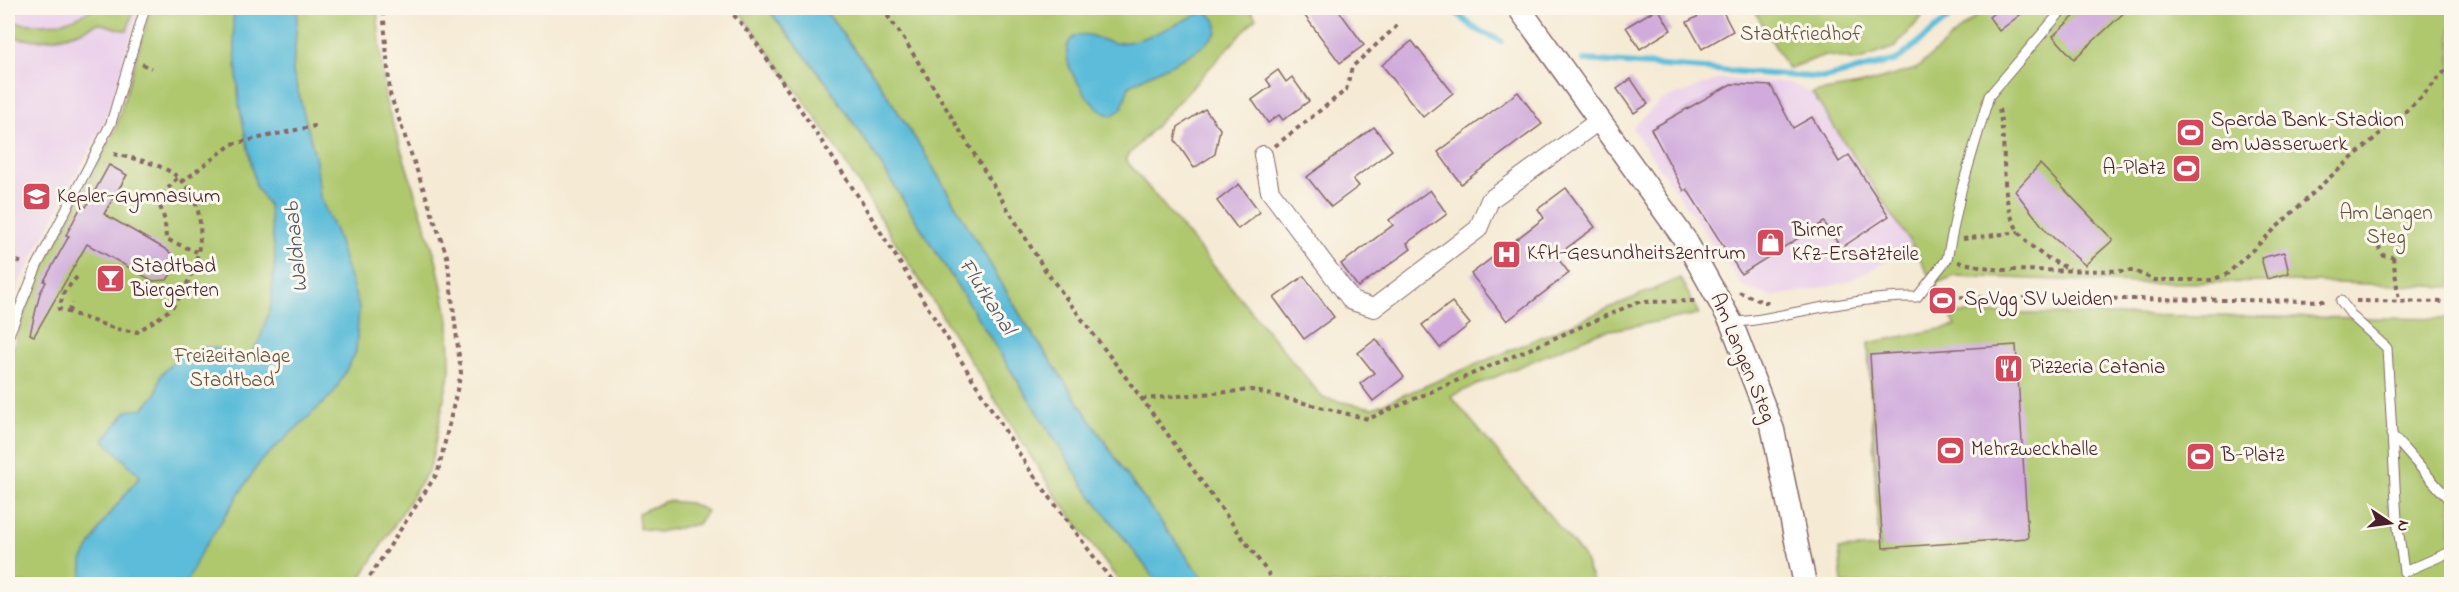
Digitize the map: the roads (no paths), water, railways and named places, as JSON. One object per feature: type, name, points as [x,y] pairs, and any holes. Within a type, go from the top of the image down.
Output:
[{"type":"street","name":"Am Langen Steg","points":[[1519,8],[1686,241],[1731,321],[1773,430],[1805,585]]},
{"type":"street","points":[[1263,155],[1270,191],[1352,301],[1374,308],[1478,230],[1490,200],[1600,119]]},
{"type":"lane","points":[[8,337],[37,266],[111,123],[145,8]]},
{"type":"lane","points":[[1731,321],[1750,322],[1829,307],[1900,297],[1917,297],[1947,259],[1964,181],[1989,96],[2064,8]]},
{"type":"lane","points":[[2341,301],[2353,317],[2387,348],[2391,434],[2404,572],[2448,553],[2451,549]]},
{"type":"lane","points":[[2391,434],[2451,503]]},
{"type":"water","name":"Waldnaab","points":[[235,8],[298,8],[293,72],[316,160],[320,197],[336,233],[359,307],[356,352],[334,393],[260,462],[200,554],[186,584],[82,584],[82,561],[104,521],[140,476],[104,440],[127,411],[143,409],[156,394],[161,375],[178,357],[206,347],[221,349],[240,366],[259,342],[271,305],[275,257],[269,206],[256,187],[239,104],[233,21]]},
{"type":"water","name":"Flutkanal","points":[[767,8],[823,8],[874,75],[925,154],[1022,318],[1135,487],[1207,584],[1159,584],[1084,486],[871,149],[826,82]]},
{"type":"water","points":[[1204,12],[1215,19],[1217,32],[1187,56],[1129,86],[1122,108],[1112,116],[1101,111],[1092,102],[1071,70],[1067,51],[1071,40],[1076,36],[1091,36],[1116,43],[1138,40]]},
{"type":"waterway","points":[[1451,8],[1474,28],[1501,41]]},
{"type":"waterway","points":[[1584,60],[1824,78],[1897,60],[1961,8]]},
{"type":"place","name":"Sparda Bank-Stadion am Wasserwerk","points":[[2190,133]]},
{"type":"place","name":"A-Platz","points":[[2186,169]]},
{"type":"place","name":"Kepler-Gymnasium","points":[[36,197]]},
{"type":"place","name":"Birner Kfz-Ersatzteile","points":[[1771,243]]},
{"type":"place","name":"KfH-Gesundheitszentrum","points":[[1506,254]]},
{"type":"place","name":"Stadtbad Biergarten","points":[[110,279]]},
{"type":"place","name":"SpVgg SV Weiden","points":[[1943,300]]},
{"type":"place","name":"Pizzeria Catania","points":[[2009,368]]},
{"type":"place","name":"Mehrzweckhalle","points":[[1950,450]]},
{"type":"place","name":"B-Platz","points":[[2200,456]]},
{"type":"park label","name":"Stadtfriedhof","points":[[1801,35]]},
{"type":"park label","name":"Freizeitanlage Stadtbad","points":[[232,369]]}]
